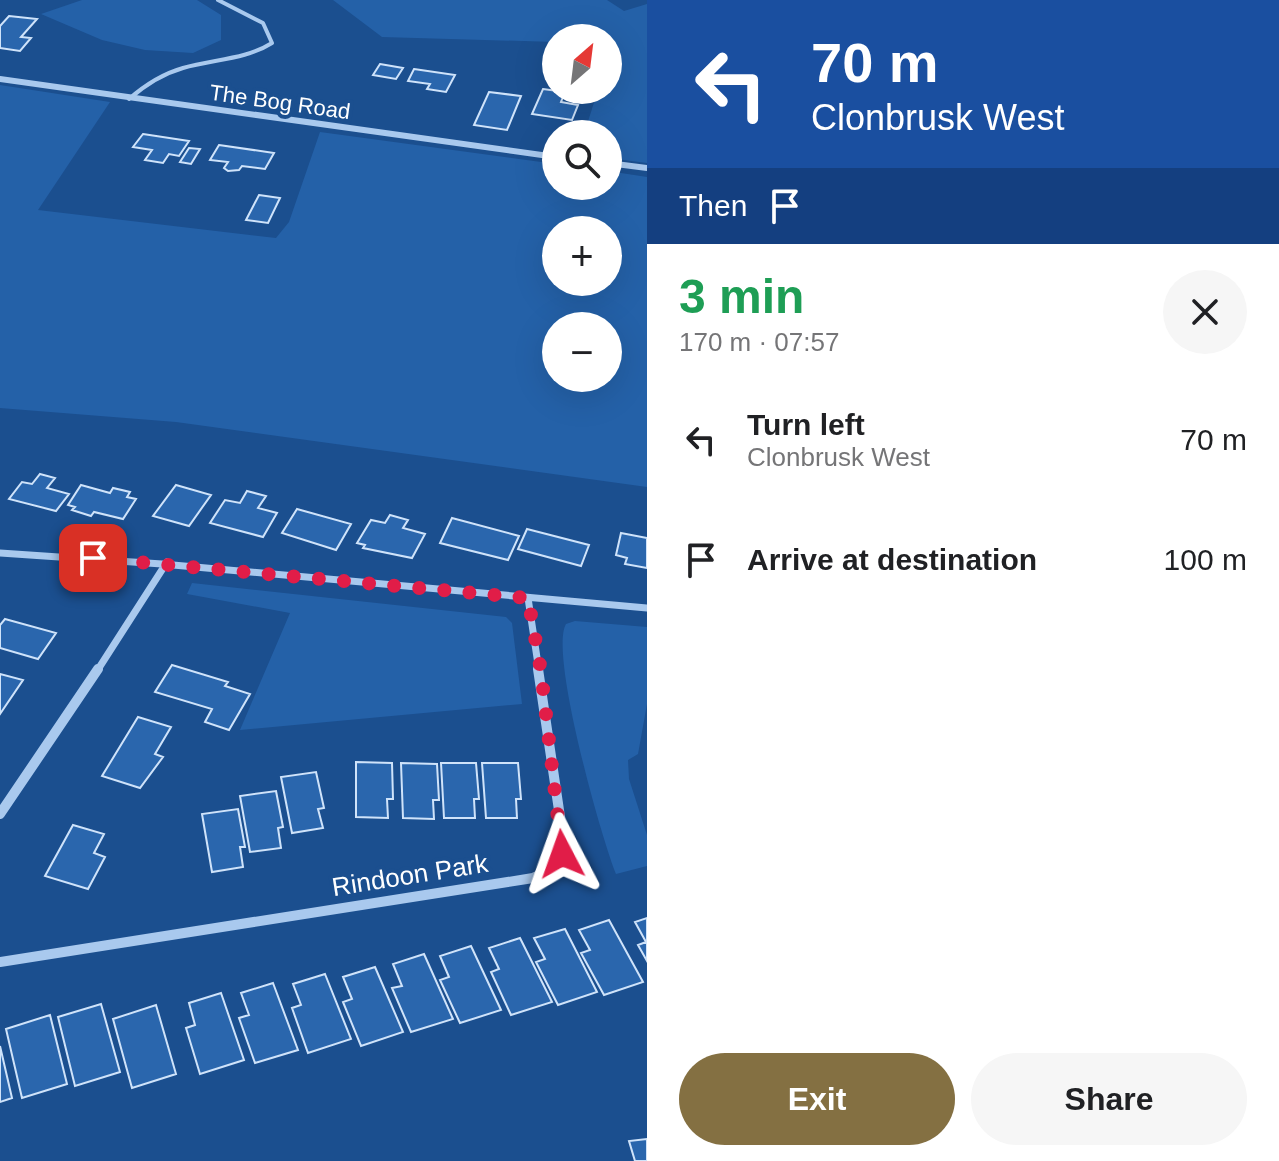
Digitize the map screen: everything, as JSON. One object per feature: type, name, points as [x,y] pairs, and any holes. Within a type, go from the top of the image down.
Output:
[{"type":"street","name":"The Bog Road","points":[[0,79],[542,155]]},
{"type":"street","points":[[622,165],[647,168]]},
{"type":"street","points":[[0,553],[167,562],[647,608]]},
{"type":"street","points":[[0,814],[167,562]]},
{"type":"street","name":"Rindoon Park","points":[[0,962],[533,878],[552,869],[562,854],[563,837],[528,598]]},
{"type":"lane","points":[[129,99],[150,81],[192,65],[245,56],[272,43],[263,23],[218,0]]},
{"type":"shaded area","points":[[82,0],[197,0],[221,15],[221,40],[193,53],[145,50],[102,40],[41,14]]},
{"type":"shaded area","points":[[333,0],[607,0],[624,11],[647,4],[647,163],[622,160],[622,120],[588,120],[594,104],[622,104],[622,24],[542,24],[542,42],[382,37]]},
{"type":"shaded area","points":[[0,85],[110,102],[38,210],[276,238],[289,222],[320,132],[542,162],[542,200],[622,200],[622,173],[647,177],[647,487],[176,422],[0,408]]},
{"type":"shaded area","points":[[192,583],[506,617],[512,623],[522,704],[240,730],[290,613],[187,594]]},
{"type":"shaded area","points":[[575,621],[647,627],[647,704],[638,754],[628,760],[629,779],[647,835],[647,866],[616,874],[599,823],[570,706],[563,642],[566,624]]},
{"type":"building","points":[[9,16],[37,19],[21,37],[31,38],[20,51],[0,48],[0,26]]},
{"type":"building","points":[[380,64],[403,68],[396,79],[373,75]]},
{"type":"building","points":[[414,69],[455,75],[446,92],[427,89],[430,84],[408,81]]},
{"type":"building","points":[[542,91],[542,104],[578,105],[572,120],[532,114]]},
{"type":"building","points":[[489,92],[521,96],[507,130],[474,125]]},
{"type":"building","points":[[143,134],[189,141],[179,156],[169,154],[163,163],[145,160],[152,150],[133,147]]},
{"type":"building","points":[[219,145],[274,153],[265,169],[242,166],[239,170],[228,171],[224,168],[228,162],[210,160]]},
{"type":"building","points":[[189,148],[200,149],[191,164],[180,162]]},
{"type":"building","points":[[259,195],[280,198],[268,223],[246,220]]},
{"type":"building","points":[[40,474],[55,478],[47,488],[69,494],[56,511],[9,499],[22,482],[32,484]]},
{"type":"building","points":[[81,485],[110,493],[113,488],[130,492],[127,497],[136,499],[123,519],[94,512],[91,516],[72,510],[75,507],[68,505]]},
{"type":"building","points":[[176,485],[211,495],[189,526],[153,516]]},
{"type":"building","points":[[247,491],[266,496],[258,508],[277,513],[263,537],[210,523],[225,500],[240,503]]},
{"type":"building","points":[[297,509],[351,524],[336,550],[282,533]]},
{"type":"building","points":[[390,515],[408,520],[403,528],[425,534],[412,558],[363,548],[365,545],[357,543],[371,520],[385,523]]},
{"type":"building","points":[[452,518],[519,536],[508,560],[440,543]]},
{"type":"building","points":[[527,529],[589,545],[581,566],[518,549]]},
{"type":"building","points":[[621,533],[647,538],[647,568],[625,564],[627,558],[616,555]]},
{"type":"building","points":[[5,619],[56,633],[38,659],[0,648],[0,625]]},
{"type":"building","points":[[172,665],[228,682],[225,686],[250,694],[229,730],[205,722],[212,709],[155,692]]},
{"type":"building","points":[[0,674],[23,680],[0,714]]},
{"type":"building","points":[[138,717],[171,727],[155,754],[163,757],[140,788],[102,776]]},
{"type":"building","points":[[356,762],[392,763],[393,799],[387,799],[388,818],[356,817]]},
{"type":"building","points":[[401,763],[437,764],[439,800],[433,800],[434,819],[403,818]]},
{"type":"building","points":[[441,763],[476,763],[479,799],[474,799],[475,818],[444,818]]},
{"type":"building","points":[[482,763],[518,763],[521,799],[516,799],[517,818],[486,818]]},
{"type":"building","points":[[316,772],[324,808],[318,809],[323,828],[292,833],[281,777]]},
{"type":"building","points":[[276,791],[283,827],[278,828],[281,848],[250,852],[240,796]]},
{"type":"building","points":[[238,809],[245,847],[240,847],[243,867],[212,872],[202,814]]},
{"type":"building","points":[[73,825],[104,834],[94,853],[105,857],[88,889],[45,876]]},
{"type":"building","points":[[647,918],[647,961],[638,945],[646,942],[635,922]]},
{"type":"building","points":[[609,920],[643,982],[604,995],[581,953],[590,950],[579,930]]},
{"type":"building","points":[[565,929],[597,992],[558,1005],[536,962],[545,959],[534,938]]},
{"type":"building","points":[[520,938],[552,1002],[511,1015],[491,972],[499,969],[489,948]]},
{"type":"building","points":[[471,946],[501,1010],[460,1023],[440,980],[449,977],[440,956]]},
{"type":"building","points":[[424,954],[453,1019],[411,1032],[392,988],[402,986],[393,964]]},
{"type":"building","points":[[375,967],[403,1032],[361,1046],[343,1002],[352,999],[343,977]]},
{"type":"building","points":[[325,974],[351,1039],[308,1053],[292,1008],[301,1005],[293,984]]},
{"type":"building","points":[[273,983],[298,1050],[255,1063],[239,1018],[249,1015],[241,993]]},
{"type":"building","points":[[221,993],[244,1060],[200,1074],[186,1028],[195,1025],[189,1003]]},
{"type":"building","points":[[101,1004],[120,1072],[75,1086],[58,1017]]},
{"type":"building","points":[[156,1005],[176,1074],[132,1088],[113,1019]]},
{"type":"building","points":[[50,1015],[67,1084],[22,1098],[6,1029]]},
{"type":"building","points":[[0,1046],[12,1098],[0,1102]]},
{"type":"building","points":[[647,1139],[647,1161],[635,1161],[629,1141]]},
{"type":"route","points":[[93,558],[167,562],[301,578],[528,598],[541,671],[563,837],[562,854]]}]
